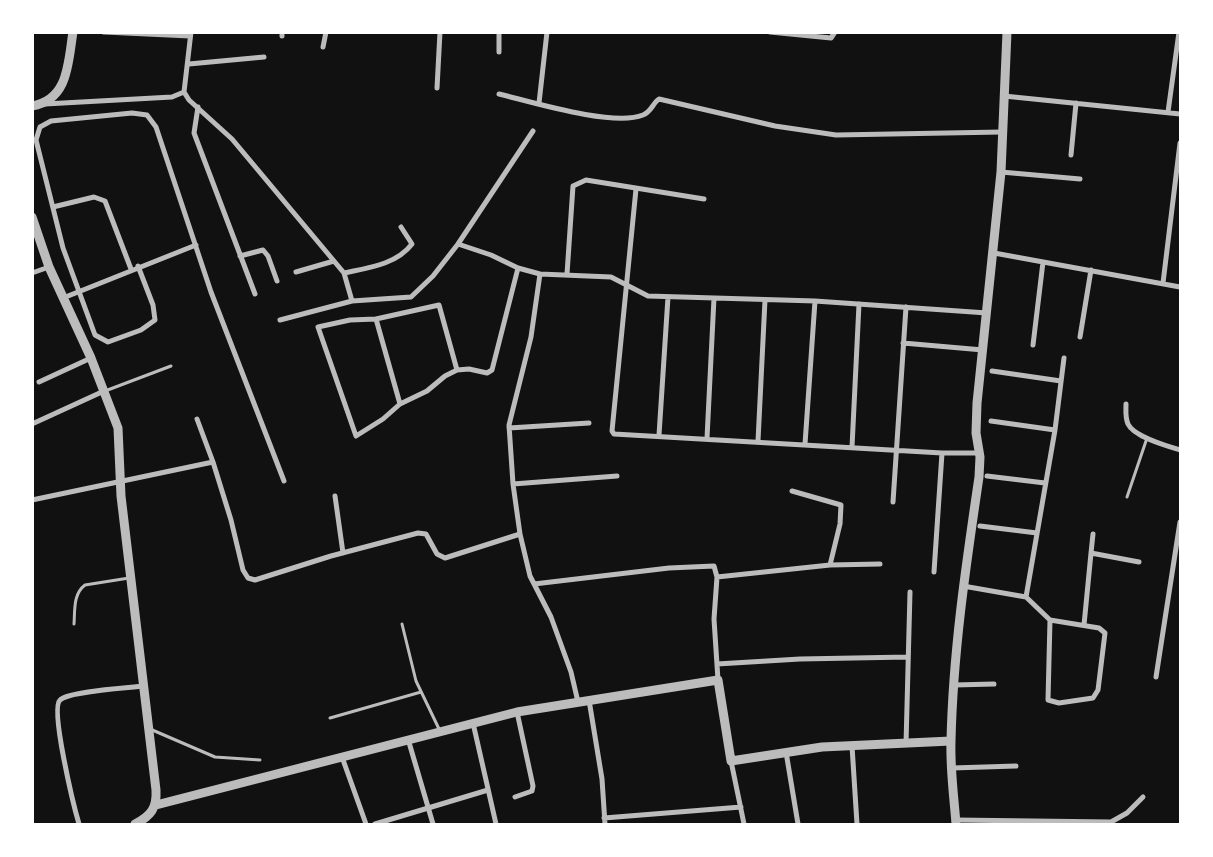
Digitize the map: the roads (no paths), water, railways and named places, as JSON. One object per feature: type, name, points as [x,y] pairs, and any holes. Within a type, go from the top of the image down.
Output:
[{"type":"street","points":[[44,104],[58,92],[64,82],[73,32]]},
{"type":"street","points":[[104,32],[190,34],[189,64],[184,92]]},
{"type":"street","points":[[323,47],[326,32]]},
{"type":"street","points":[[436,88],[440,32]]},
{"type":"street","points":[[499,32],[499,52]]},
{"type":"street","points":[[539,103],[547,32]]},
{"type":"street","points":[[770,32],[831,38],[835,32]]},
{"type":"street","points":[[1007,32],[1001,172],[976,423],[979,477],[963,586],[954,685],[951,741],[956,822],[1111,822],[1127,814],[1143,797]]},
{"type":"street","points":[[1168,112],[1179,32]]},
{"type":"street","points":[[189,64],[264,57]]},
{"type":"street","points":[[32,106],[172,97],[184,92]]},
{"type":"street","points":[[184,92],[232,139],[344,273],[352,301]]},
{"type":"street","points":[[499,94],[602,117],[633,116],[649,111],[660,99],[667,99],[775,126],[836,135],[1002,132]]},
{"type":"street","points":[[1004,96],[1180,114]]},
{"type":"street","points":[[1071,155],[1076,103]]},
{"type":"street","points":[[198,107],[194,133],[255,294]]},
{"type":"street","points":[[138,266],[153,305],[155,320],[141,330],[108,342],[95,335],[63,248],[36,140],[40,127],[51,121],[132,113],[147,115],[156,127],[211,292],[284,481]]},
{"type":"street","points":[[280,320],[352,301],[411,297],[433,276],[458,244],[533,131]]},
{"type":"street","points":[[1163,283],[1180,143]]},
{"type":"street","points":[[1001,172],[1080,179]]},
{"type":"street","points":[[567,274],[573,186],[586,180],[704,199]]},
{"type":"street","points":[[636,189],[625,282],[612,431],[618,436],[659,435],[942,453],[979,453]]},
{"type":"street","points":[[53,207],[94,197],[105,201],[131,269]]},
{"type":"street","points":[[32,217],[49,267],[91,358],[118,428],[120,480],[130,578],[150,729],[156,805],[150,815],[135,824]]},
{"type":"street","points":[[344,273],[377,266],[402,254],[412,244],[401,227]]},
{"type":"street","points":[[458,244],[491,255],[518,268],[540,274],[611,277],[625,282],[648,296],[815,301],[987,313]]},
{"type":"street","points":[[63,298],[138,266],[196,245]]},
{"type":"street","points":[[240,256],[263,250],[268,256],[277,281]]},
{"type":"street","points":[[994,253],[1180,286]]},
{"type":"street","points":[[296,272],[334,262]]},
{"type":"street","points":[[1033,345],[1044,262]]},
{"type":"street","points":[[32,272],[49,267]]},
{"type":"street","points":[[457,370],[439,305],[376,319],[350,320],[318,328],[356,436],[383,419],[400,404],[427,391],[445,376],[457,370],[468,369],[488,373],[492,370],[518,268]]},
{"type":"street","points":[[1080,337],[1091,270]]},
{"type":"street","points":[[540,274],[531,337],[511,412],[509,428],[513,484],[520,534],[534,584],[551,617],[571,672],[578,702]]},
{"type":"street","points":[[659,435],[668,297]]},
{"type":"street","points":[[708,438],[714,298]]},
{"type":"street","points":[[758,441],[765,300]]},
{"type":"street","points":[[805,444],[815,301]]},
{"type":"street","points":[[852,447],[859,304]]},
{"type":"street","points":[[893,502],[906,307]]},
{"type":"street","points":[[376,319],[400,404]]},
{"type":"street","points":[[903,343],[983,350]]},
{"type":"street","points":[[40,382],[91,358]]},
{"type":"street","points":[[1026,597],[1055,430],[1064,358]]},
{"type":"street","points":[[992,371],[1061,381]]},
{"type":"street","points":[[32,424],[104,392]]},
{"type":"street","points":[[1126,404],[1126,418],[1131,428],[1148,438],[1180,450]]},
{"type":"street","points":[[197,419],[231,520],[243,570],[248,578],[261,579],[343,552],[422,532],[428,536],[437,554],[445,558],[520,534]]},
{"type":"street","points":[[991,421],[1055,430]]},
{"type":"street","points":[[509,428],[589,423]]},
{"type":"street","points":[[934,572],[942,453]]},
{"type":"street","points":[[32,500],[213,462]]},
{"type":"street","points":[[513,484],[617,476]]},
{"type":"street","points":[[987,476],[1046,483]]},
{"type":"street","points":[[792,491],[841,505],[840,524],[830,565]]},
{"type":"street","points":[[335,496],[343,552]]},
{"type":"street","points":[[1156,677],[1180,522]]},
{"type":"street","points":[[980,526],[1036,533]]},
{"type":"street","points":[[1084,625],[1093,534]]},
{"type":"street","points":[[1091,554],[1139,562]]},
{"type":"street","points":[[534,584],[709,564],[715,568],[717,577],[714,619],[718,680],[731,762],[744,824]]},
{"type":"street","points":[[717,577],[830,565],[880,564]]},
{"type":"street","points":[[963,586],[1026,597],[1050,620],[1099,628],[1106,637],[1098,690],[1090,699],[1059,703],[1048,700],[1050,620]]},
{"type":"street","points":[[906,744],[910,592]]},
{"type":"street","points":[[717,664],[800,659],[908,657]]},
{"type":"street","points":[[156,805],[440,730],[517,712],[718,680]]},
{"type":"street","points":[[954,685],[994,684]]},
{"type":"street","points":[[79,824],[59,731],[58,701],[71,695],[144,686]]},
{"type":"street","points":[[589,700],[602,779],[604,821],[741,807]]},
{"type":"street","points":[[516,797],[532,791],[533,786],[517,712]]},
{"type":"street","points":[[473,722],[496,824]]},
{"type":"street","points":[[408,739],[433,824]]},
{"type":"street","points":[[731,762],[786,751],[951,741]]},
{"type":"street","points":[[852,746],[858,824]]},
{"type":"street","points":[[786,751],[798,824]]},
{"type":"street","points":[[342,756],[366,824]]},
{"type":"street","points":[[952,768],[1016,766]]},
{"type":"street","points":[[375,824],[488,790]]},
{"type":"lane","points":[[104,392],[171,366]]},
{"type":"lane","points":[[1127,497],[1148,438]]},
{"type":"lane","points":[[74,624],[77,596],[83,587],[130,578]]},
{"type":"lane","points":[[402,624],[416,681],[440,730]]},
{"type":"lane","points":[[330,718],[421,692]]},
{"type":"lane","points":[[150,729],[215,758],[260,760]]}]
